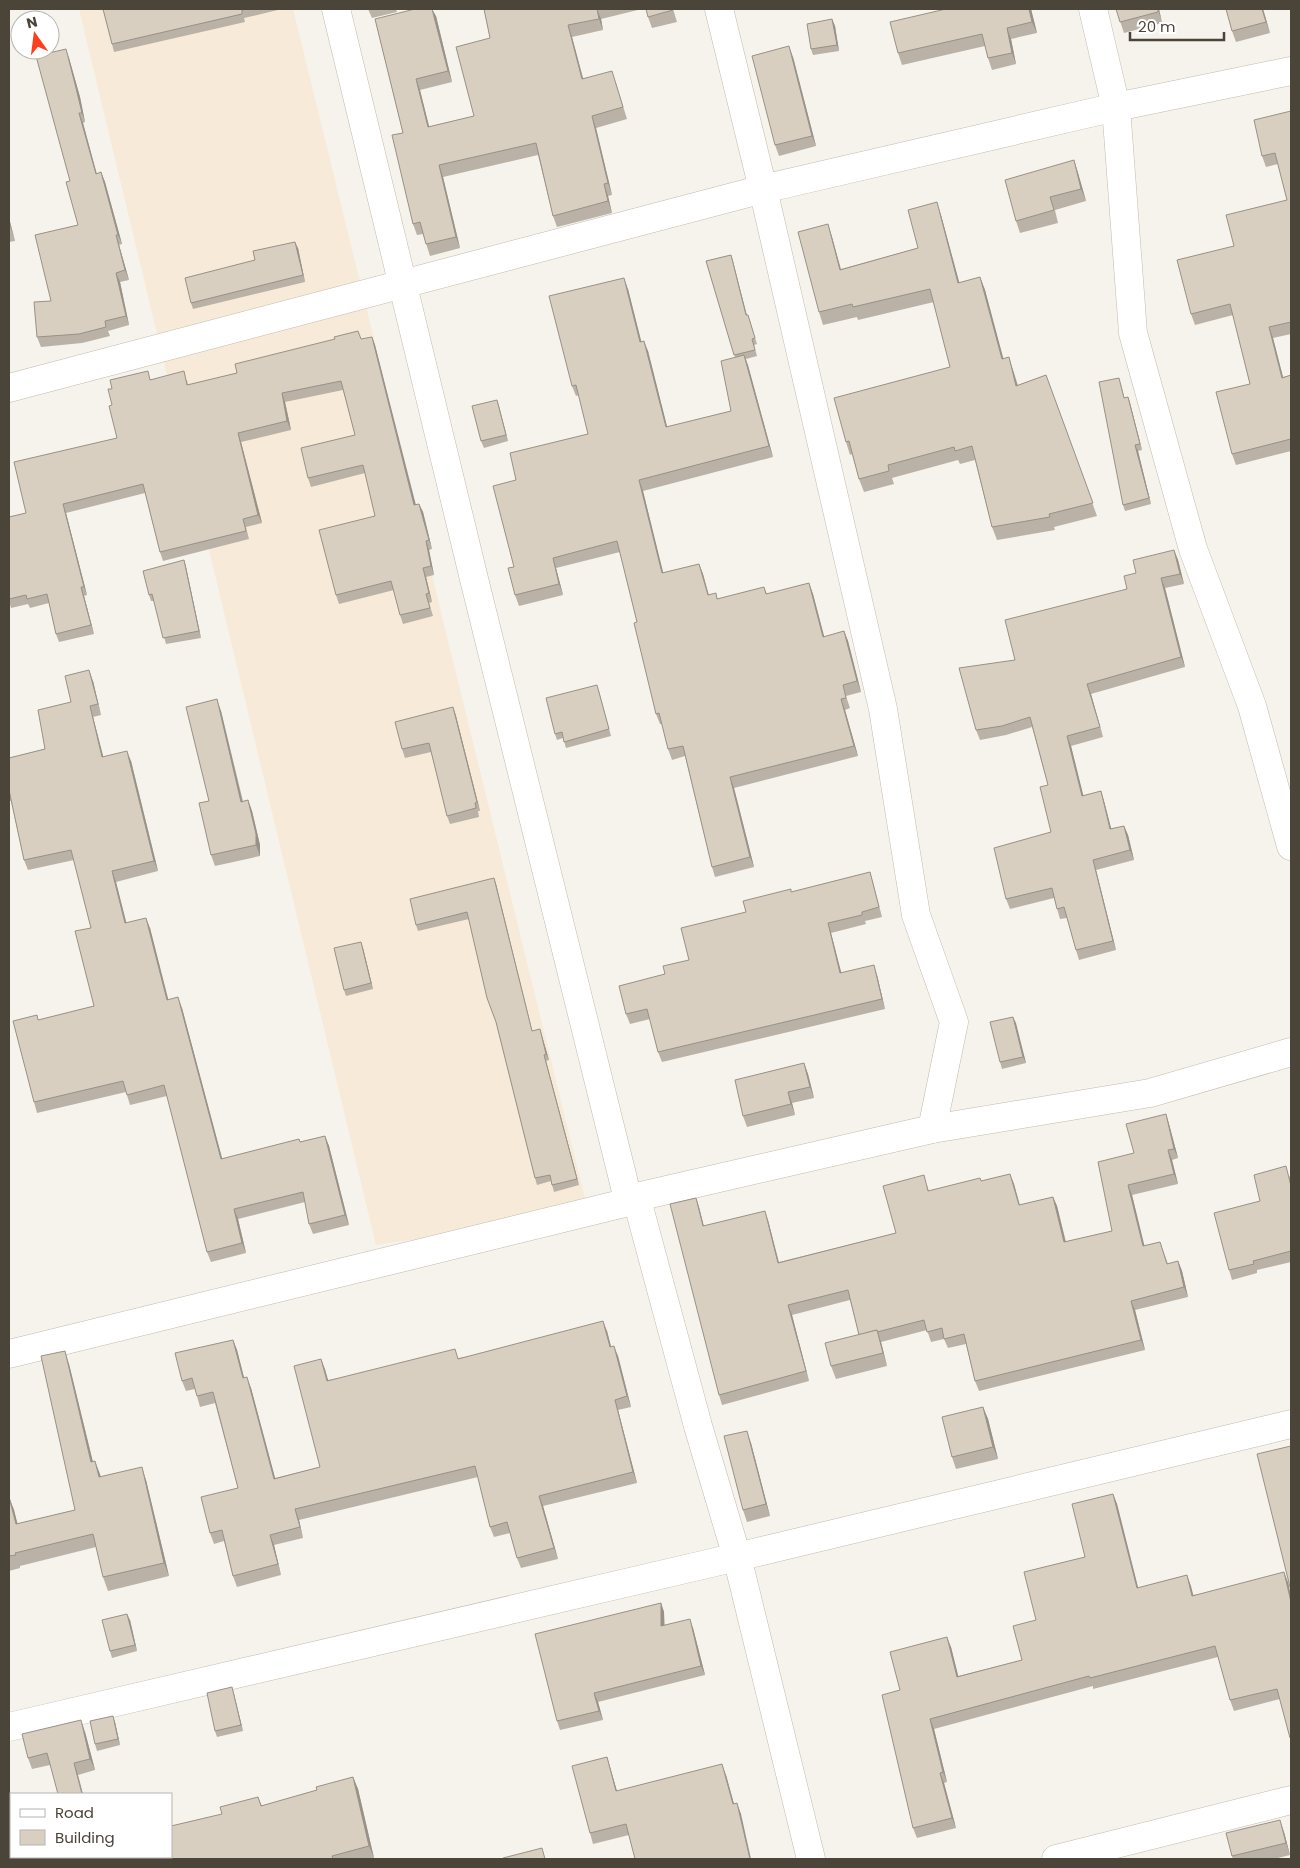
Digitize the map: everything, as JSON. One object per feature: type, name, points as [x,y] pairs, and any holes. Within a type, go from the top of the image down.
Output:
[{"type":"street","points":[[336,9],[402,284],[632,1199],[737,1557],[811,1859]]},
{"type":"street","points":[[719,9],[763,189],[883,709],[916,915],[954,1022],[932,1129]]},
{"type":"street","points":[[1093,9],[1116,107],[1134,333],[1193,549],[1252,706],[1291,846]]},
{"type":"street","points":[[9,388],[763,189],[1116,107],[1291,72]]},
{"type":"street","points":[[9,1354],[632,1199],[932,1129],[1150,1093],[1291,1052]]},
{"type":"street","points":[[9,1727],[737,1557],[1291,1424]]},
{"type":"street","points":[[1056,1859],[1291,1800]]},
{"type":"shaded area","points":[[79,9],[293,9],[589,1215],[376,1245]]},
{"type":"building","points":[[103,9],[247,9],[242,10],[242,14],[112,44]]},
{"type":"building","points":[[415,9],[432,9],[448,71],[416,79],[428,127],[474,116],[456,47],[490,38],[484,9],[597,9],[599,19],[568,25],[582,79],[612,71],[623,107],[592,116],[608,183],[604,184],[608,201],[553,216],[536,143],[439,165],[456,237],[426,244],[420,222],[413,224],[392,135],[403,133],[375,19]]},
{"type":"building","points":[[646,9],[672,9],[673,10],[648,17]]},
{"type":"building","points":[[946,9],[1029,9],[1032,22],[1007,28],[1012,53],[988,58],[982,34],[898,53],[890,22]]},
{"type":"building","points":[[1116,9],[1158,9],[1158,12],[1120,22]]},
{"type":"building","points":[[1226,9],[1262,9],[1266,22],[1232,31]]},
{"type":"building","points":[[832,19],[837,45],[811,49],[807,24]]},
{"type":"building","points":[[789,46],[812,136],[775,145],[752,56]]},
{"type":"building","points":[[66,49],[82,113],[79,113],[96,174],[101,172],[118,235],[116,235],[125,270],[116,273],[126,316],[105,321],[106,327],[79,334],[37,337],[34,302],[51,301],[35,235],[78,225],[66,182],[70,181],[37,60],[60,60],[60,50]]},
{"type":"building","points":[[1291,111],[1291,322],[1269,327],[1282,378],[1291,375],[1291,439],[1232,454],[1216,392],[1250,384],[1230,304],[1191,314],[1177,260],[1234,246],[1226,215],[1287,200],[1275,153],[1262,156],[1254,120]]},
{"type":"building","points":[[1074,160],[1081,189],[1050,197],[1054,210],[1016,221],[1005,180]]},
{"type":"building","points":[[937,202],[958,283],[980,277],[1002,359],[1009,357],[1016,386],[1046,375],[1093,503],[1049,514],[1050,517],[992,527],[972,446],[955,451],[954,447],[888,465],[889,471],[859,479],[849,441],[846,442],[834,398],[950,367],[930,289],[853,307],[852,304],[819,312],[798,232],[828,224],[840,270],[918,248],[908,210]]},
{"type":"building","points":[[295,242],[303,275],[191,303],[185,278],[255,260],[253,251]]},
{"type":"building","points":[[731,255],[746,315],[748,315],[755,338],[752,339],[755,350],[734,355],[706,261]]},
{"type":"building","points":[[624,278],[640,342],[644,341],[666,427],[731,411],[721,361],[744,355],[769,446],[639,480],[662,573],[699,564],[708,595],[716,593],[717,599],[764,587],[766,594],[809,583],[823,637],[844,631],[857,681],[843,685],[846,698],[841,699],[854,746],[730,777],[750,857],[712,867],[683,746],[668,749],[659,713],[656,714],[634,623],[637,622],[617,541],[553,558],[559,584],[515,595],[508,568],[514,567],[493,486],[516,480],[510,453],[588,434],[576,385],[572,386],[549,296]]},
{"type":"building","points":[[358,331],[361,339],[372,337],[414,505],[419,504],[429,540],[426,541],[431,566],[423,568],[429,593],[426,594],[430,608],[400,615],[391,581],[336,595],[319,530],[375,516],[363,465],[308,478],[301,448],[355,435],[341,381],[282,393],[287,421],[238,433],[258,515],[243,519],[246,531],[160,552],[143,484],[63,504],[84,587],[81,587],[91,625],[56,634],[47,594],[27,599],[26,595],[9,599],[9,517],[26,513],[14,462],[117,438],[109,406],[112,405],[108,389],[112,389],[110,380],[148,371],[150,380],[184,371],[187,385],[237,373],[235,364],[335,339],[334,337]]},
{"type":"building","points":[[1119,378],[1124,398],[1128,397],[1140,444],[1135,445],[1149,498],[1123,505],[1099,382]]},
{"type":"building","points":[[497,400],[506,435],[481,441],[472,406]]},
{"type":"building","points":[[1174,550],[1180,574],[1161,578],[1181,657],[1087,684],[1100,727],[1067,736],[1082,796],[1101,791],[1110,829],[1124,826],[1130,850],[1093,860],[1113,941],[1076,950],[1064,907],[1057,909],[1052,888],[1006,899],[994,848],[1051,832],[1040,787],[1048,785],[1030,717],[1002,726],[976,730],[959,668],[1015,660],[1005,620],[1127,589],[1124,576],[1136,573],[1133,560]]},
{"type":"building","points":[[184,560],[199,631],[163,638],[152,594],[149,595],[143,571]]},
{"type":"building","points":[[89,670],[98,704],[90,706],[102,757],[127,751],[154,861],[112,871],[125,923],[146,918],[167,1000],[178,997],[221,1159],[299,1139],[300,1142],[325,1136],[345,1215],[309,1224],[303,1192],[234,1209],[242,1243],[207,1252],[164,1085],[127,1095],[123,1081],[34,1102],[13,1021],[37,1015],[38,1020],[94,1006],[75,931],[91,928],[71,850],[24,860],[9,790],[9,758],[45,749],[38,710],[71,702],[65,676]]},
{"type":"building","points":[[597,685],[609,729],[564,742],[562,732],[555,734],[546,698]]},
{"type":"building","points":[[217,699],[241,802],[248,800],[256,834],[256,845],[211,855],[199,803],[209,801],[186,707]]},
{"type":"building","points":[[453,707],[477,802],[475,803],[476,808],[447,816],[429,743],[402,749],[395,722]]},
{"type":"building","points":[[870,872],[879,907],[862,912],[862,915],[828,923],[840,973],[874,965],[882,999],[658,1052],[647,1009],[626,1014],[619,986],[665,974],[663,966],[689,960],[681,928],[746,912],[743,901],[791,889],[791,892]]},
{"type":"building","points":[[494,878],[532,1031],[540,1029],[546,1054],[544,1055],[577,1179],[552,1185],[550,1175],[535,1178],[496,1022],[487,998],[467,912],[416,925],[410,899]]},
{"type":"building","points":[[361,942],[371,983],[344,990],[334,948]]},
{"type":"building","points":[[1013,1017],[1023,1057],[1000,1062],[990,1022]]},
{"type":"building","points":[[804,1063],[810,1087],[788,1092],[791,1104],[743,1116],[735,1080]]},
{"type":"building","points":[[1166,1114],[1174,1149],[1168,1150],[1174,1174],[1128,1185],[1143,1246],[1160,1242],[1167,1264],[1178,1261],[1184,1287],[1131,1301],[1141,1340],[975,1381],[964,1334],[944,1339],[942,1328],[927,1332],[924,1320],[859,1335],[848,1290],[788,1305],[806,1371],[719,1395],[670,1204],[696,1198],[703,1226],[765,1211],[778,1263],[896,1233],[883,1186],[924,1175],[928,1191],[980,1178],[981,1181],[1010,1174],[1019,1205],[1053,1197],[1064,1242],[1112,1231],[1098,1162],[1134,1153],[1126,1124]]},
{"type":"building","points":[[1286,1166],[1291,1186],[1291,1251],[1253,1261],[1254,1264],[1229,1270],[1214,1213],[1260,1201],[1254,1175]]},
{"type":"building","points":[[603,1321],[610,1347],[614,1346],[627,1396],[615,1400],[633,1472],[539,1496],[554,1548],[517,1558],[507,1522],[490,1527],[475,1466],[295,1509],[300,1527],[270,1535],[278,1564],[233,1576],[222,1530],[210,1533],[201,1497],[238,1488],[213,1392],[197,1396],[192,1378],[182,1381],[175,1353],[233,1340],[243,1378],[247,1377],[274,1479],[320,1467],[294,1366],[321,1359],[327,1381],[455,1349],[458,1359]]},
{"type":"building","points":[[877,1330],[883,1353],[831,1366],[825,1343]]},
{"type":"building","points":[[65,1351],[91,1462],[95,1461],[99,1477],[142,1467],[164,1563],[103,1577],[93,1534],[9,1556],[9,1497],[16,1524],[75,1510],[41,1356]]},
{"type":"building","points":[[983,1407],[993,1447],[952,1457],[942,1417]]},
{"type":"building","points":[[747,1431],[766,1504],[743,1510],[724,1436]]},
{"type":"building","points":[[1291,1446],[1291,1591],[1257,1454]]},
{"type":"building","points":[[1113,1494],[1137,1588],[1187,1575],[1192,1596],[1284,1572],[1291,1602],[1291,1738],[1277,1689],[1230,1700],[1215,1646],[1090,1678],[1089,1676],[930,1719],[943,1772],[940,1773],[952,1818],[913,1828],[882,1695],[900,1690],[890,1652],[947,1637],[957,1677],[1022,1660],[1013,1626],[1036,1620],[1024,1572],[1085,1557],[1072,1504]]},
{"type":"building","points":[[661,1603],[661,1626],[690,1619],[701,1666],[594,1693],[599,1711],[557,1721],[535,1634]]},
{"type":"building","points":[[127,1614],[135,1645],[110,1651],[102,1620]]},
{"type":"building","points":[[232,1687],[241,1725],[215,1731],[207,1693]]},
{"type":"building","points":[[113,1716],[118,1739],[95,1744],[90,1721]]},
{"type":"building","points":[[81,1720],[90,1759],[74,1763],[82,1793],[58,1793],[47,1753],[28,1758],[22,1734]]},
{"type":"building","points":[[607,1757],[616,1791],[722,1764],[733,1804],[737,1803],[750,1859],[635,1859],[626,1824],[590,1833],[572,1766]]},
{"type":"building","points":[[353,1777],[369,1846],[332,1856],[333,1859],[9,1859],[10,1828],[10,1858],[172,1858],[172,1826],[222,1814],[220,1807],[258,1797],[261,1806],[317,1790],[316,1787]]},
{"type":"building","points":[[1280,1820],[1286,1843],[1232,1856],[1226,1833]]},
{"type":"building","points":[[542,1848],[545,1859],[503,1859],[503,1858]]}]
